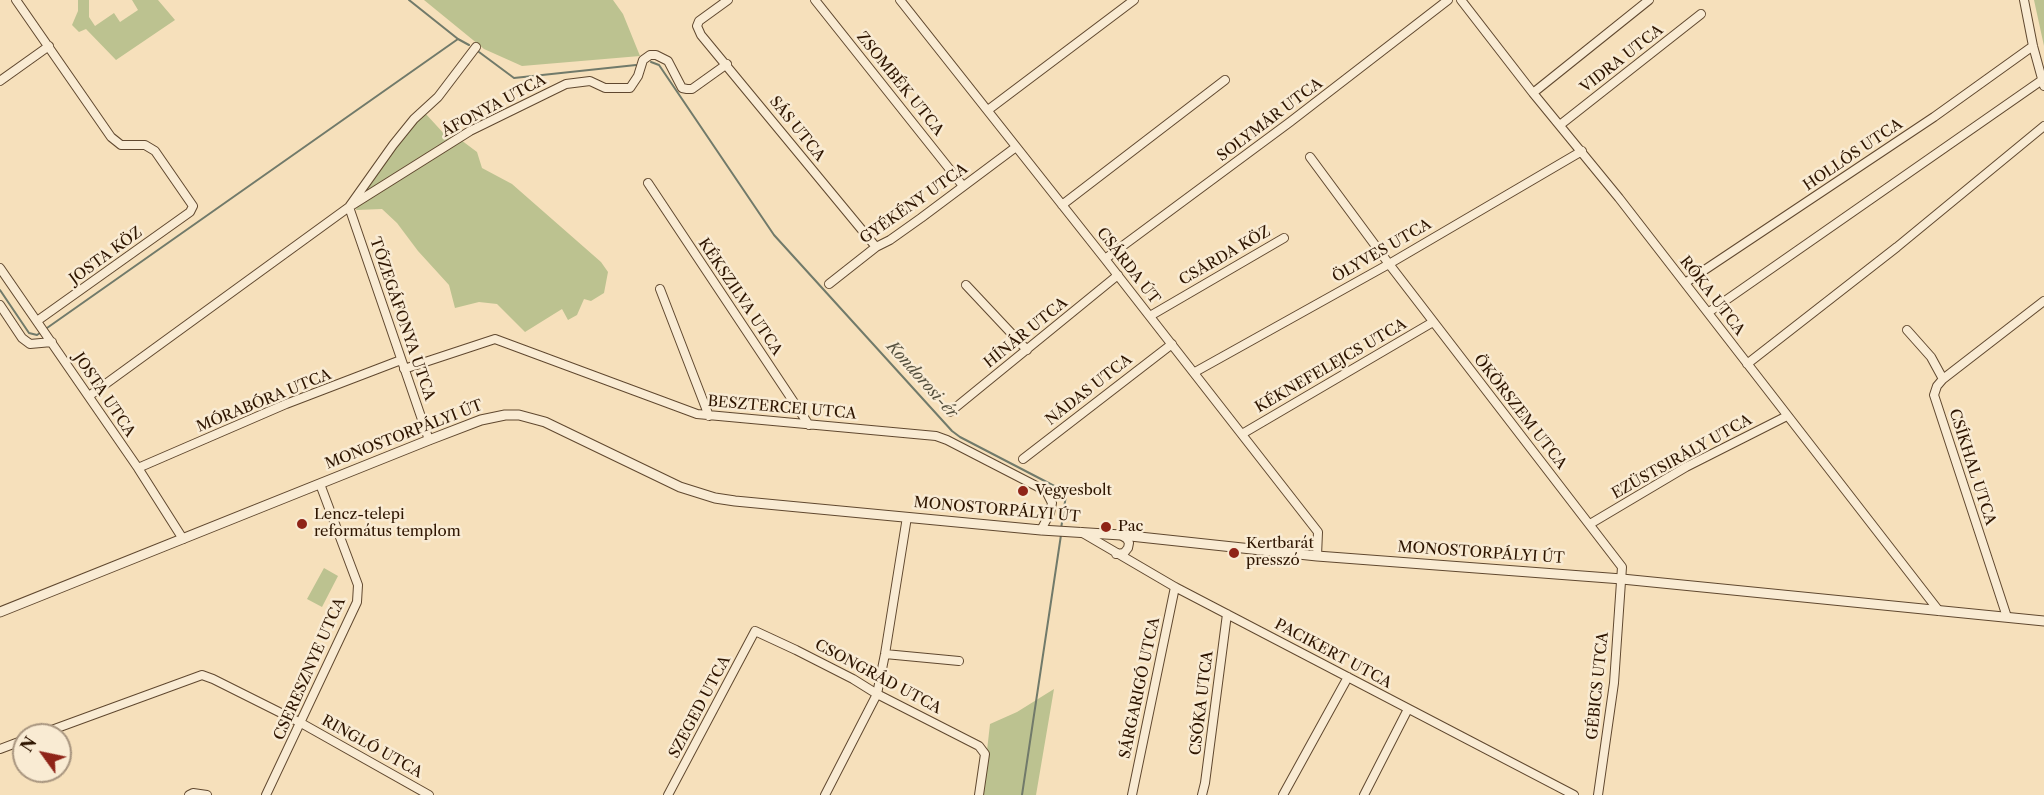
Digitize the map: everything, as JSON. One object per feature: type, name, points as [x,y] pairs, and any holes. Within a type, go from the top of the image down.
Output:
[{"type":"street","points":[[0,81],[49,46],[16,0]]},
{"type":"street","name":"SÁS UTCA","points":[[728,0],[699,21],[698,29],[701,35],[876,247]]},
{"type":"street","name":"ZSOMBÉK UTCA","points":[[815,0],[963,186]]},
{"type":"street","name":"CSÁRDA ÚT","points":[[900,0],[1195,372],[1318,532],[1317,556]]},
{"type":"street","points":[[1118,0],[1124,8]]},
{"type":"street","points":[[988,110],[1134,0]]},
{"type":"street","name":"SOLYMÁR UTCA","points":[[1106,259],[1290,122],[1448,0]]},
{"type":"street","name":"RÓKA UTCA","points":[[1461,0],[1709,312],[1939,611]]},
{"type":"street","points":[[1533,93],[1650,0]]},
{"type":"street","points":[[1709,312],[1954,141],[2043,83],[2024,0]]},
{"type":"street","name":"VIDRA UTCA","points":[[1560,125],[1701,14]]},
{"type":"street","name":"JOSTA KÖZ","points":[[39,324],[190,212],[193,206],[154,151],[145,145],[121,145],[111,137],[49,46]]},
{"type":"street","name":"HOLLÓS UTCA","points":[[1685,283],[1934,117],[2033,46]]},
{"type":"street","name":"ÁFONYA UTCA","points":[[349,207],[393,145],[414,119],[438,97],[476,47]]},
{"type":"street","name":"ÁFONYA UTCA","points":[[89,396],[349,207],[470,131],[566,84],[590,81],[605,88],[626,89],[634,85],[643,60],[650,55],[656,55],[668,61],[682,88],[689,90],[727,64]]},
{"type":"street","points":[[1062,205],[1225,80]]},
{"type":"street","points":[[1747,364],[1897,247],[2044,126]]},
{"type":"street","name":"GYÉKÉNY UTCA","points":[[829,284],[876,247],[890,240],[1016,147]]},
{"type":"street","name":"ÖLYVES UTCA","points":[[1195,372],[1389,264],[1582,151]]},
{"type":"street","name":"ÖKÖRSZEM UTCA","points":[[1310,158],[1433,322],[1623,567],[1622,579]]},
{"type":"street","name":"KÉKSZILVA UTCA","points":[[648,183],[809,425]]},
{"type":"street","name":"TŐZEGÁFONYA UTCA","points":[[349,207],[429,440]]},
{"type":"street","name":"CSÁRDA KÖZ","points":[[1150,316],[1284,238]]},
{"type":"street","name":"JOSTA UTCA","points":[[0,268],[138,468],[183,539]]},
{"type":"street","name":"HÍNÁR UTCA","points":[[950,412],[1118,275]]},
{"type":"street","points":[[966,285],[1027,350]]},
{"type":"street","points":[[660,289],[710,416]]},
{"type":"street","points":[[1907,330],[1931,357],[1943,379],[2044,301]]},
{"type":"street","points":[[0,305],[22,338],[30,344],[52,342]]},
{"type":"street","name":"KÉKNEFELEJCS UTCA","points":[[1242,434],[1433,322]]},
{"type":"street","name":"BESZTERCEI UTCA","points":[[404,369],[495,339],[667,404],[710,416],[936,436],[1046,491],[1053,503],[1041,530]]},
{"type":"street","name":"NÁDAS UTCA","points":[[1023,459],[1172,344]]},
{"type":"street","name":"MÓRABÓRA UTCA","points":[[138,468],[286,404],[401,360]]},
{"type":"street","name":"CSÍKHAL UTCA","points":[[1943,379],[1934,395],[2007,617]]},
{"type":"street","name":"MONOSTORPÁLYI ÚT","points":[[0,612],[481,420],[505,415],[519,415],[545,422],[680,487],[715,498],[1041,530],[1121,535],[1317,556],[1622,579],[2044,621]]},
{"type":"street","name":"EZÜSTSIRÁLY UTCA","points":[[1590,524],[1686,467],[1787,416]]},
{"type":"street","name":"CSERESZNYE UTCA","points":[[266,795],[357,602],[358,585],[320,484]]},
{"type":"street","points":[[825,795],[875,698],[885,654],[907,517]]},
{"type":"street","name":"PACIKERT UTCA","points":[[1081,532],[1175,587],[1574,795]]},
{"type":"street","points":[[1116,554],[1124,553],[1128,548],[1129,543],[1121,535]]},
{"type":"street","name":"GÉBICS UTCA","points":[[1598,795],[1614,683],[1622,579]]},
{"type":"street","name":"SÁRGARIGÓ UTCA","points":[[1132,795],[1175,587]]},
{"type":"street","name":"CSÓKA UTCA","points":[[1205,794],[1227,614]]},
{"type":"street","name":"CSONGRÁD UTCA","points":[[755,632],[853,678],[875,698],[979,746],[985,754],[979,795]]},
{"type":"street","name":"SZEGED UTCA","points":[[668,795],[755,632]]},
{"type":"street","points":[[885,654],[959,661]]},
{"type":"street","name":"RINGLÓ UTCA","points":[[71,723],[202,675],[301,723],[429,795]]},
{"type":"street","points":[[1283,795],[1348,677]]},
{"type":"street","points":[[1364,795],[1408,709]]},
{"type":"street","points":[[189,795],[193,793],[207,795]]},
{"type":"green space","points":[[78,0],[89,0],[89,17],[95,26],[114,13],[120,22],[138,10],[132,0],[158,0],[175,20],[116,60],[86,29],[79,32],[72,25],[78,11]]},
{"type":"green space","points":[[424,0],[613,0],[623,14],[640,56],[522,66],[484,49]]},
{"type":"green space","points":[[2034,0],[2044,0],[2044,46]]},
{"type":"green space","points":[[425,113],[447,137],[457,137],[477,152],[482,168],[512,184],[601,262],[608,272],[604,293],[591,301],[584,299],[577,315],[568,320],[562,309],[525,332],[497,304],[479,302],[455,308],[449,285],[418,251],[397,223],[382,209],[356,210],[359,197],[416,120]]},
{"type":"green space","points":[[324,568],[338,576],[322,607],[307,599]]},
{"type":"green space","points":[[1054,689],[1036,795],[982,795],[990,724],[1017,712]]},
{"type":"waterway","name":"Kondorosi-ér","points":[[409,0],[458,39],[469,45]]},
{"type":"waterway","points":[[0,290],[29,333],[37,335],[458,39]]},
{"type":"waterway","name":"Kondorosi-ér","points":[[479,52],[514,78],[636,65]]},
{"type":"waterway","name":"Kondorosi-ér","points":[[651,62],[659,65],[774,235],[952,431],[1064,491],[1066,495],[1061,529]]},
{"type":"waterway","name":"Kondorosi-ér","points":[[1022,795],[1061,535]]},
{"type":"place","name":"Vegyesbolt","points":[[1023,491]]},
{"type":"place","name":"Lencz-telepi református templom","points":[[302,524]]},
{"type":"place","name":"Pac","points":[[1106,527]]},
{"type":"place","name":"Kertbarát presszó","points":[[1234,553]]}]
